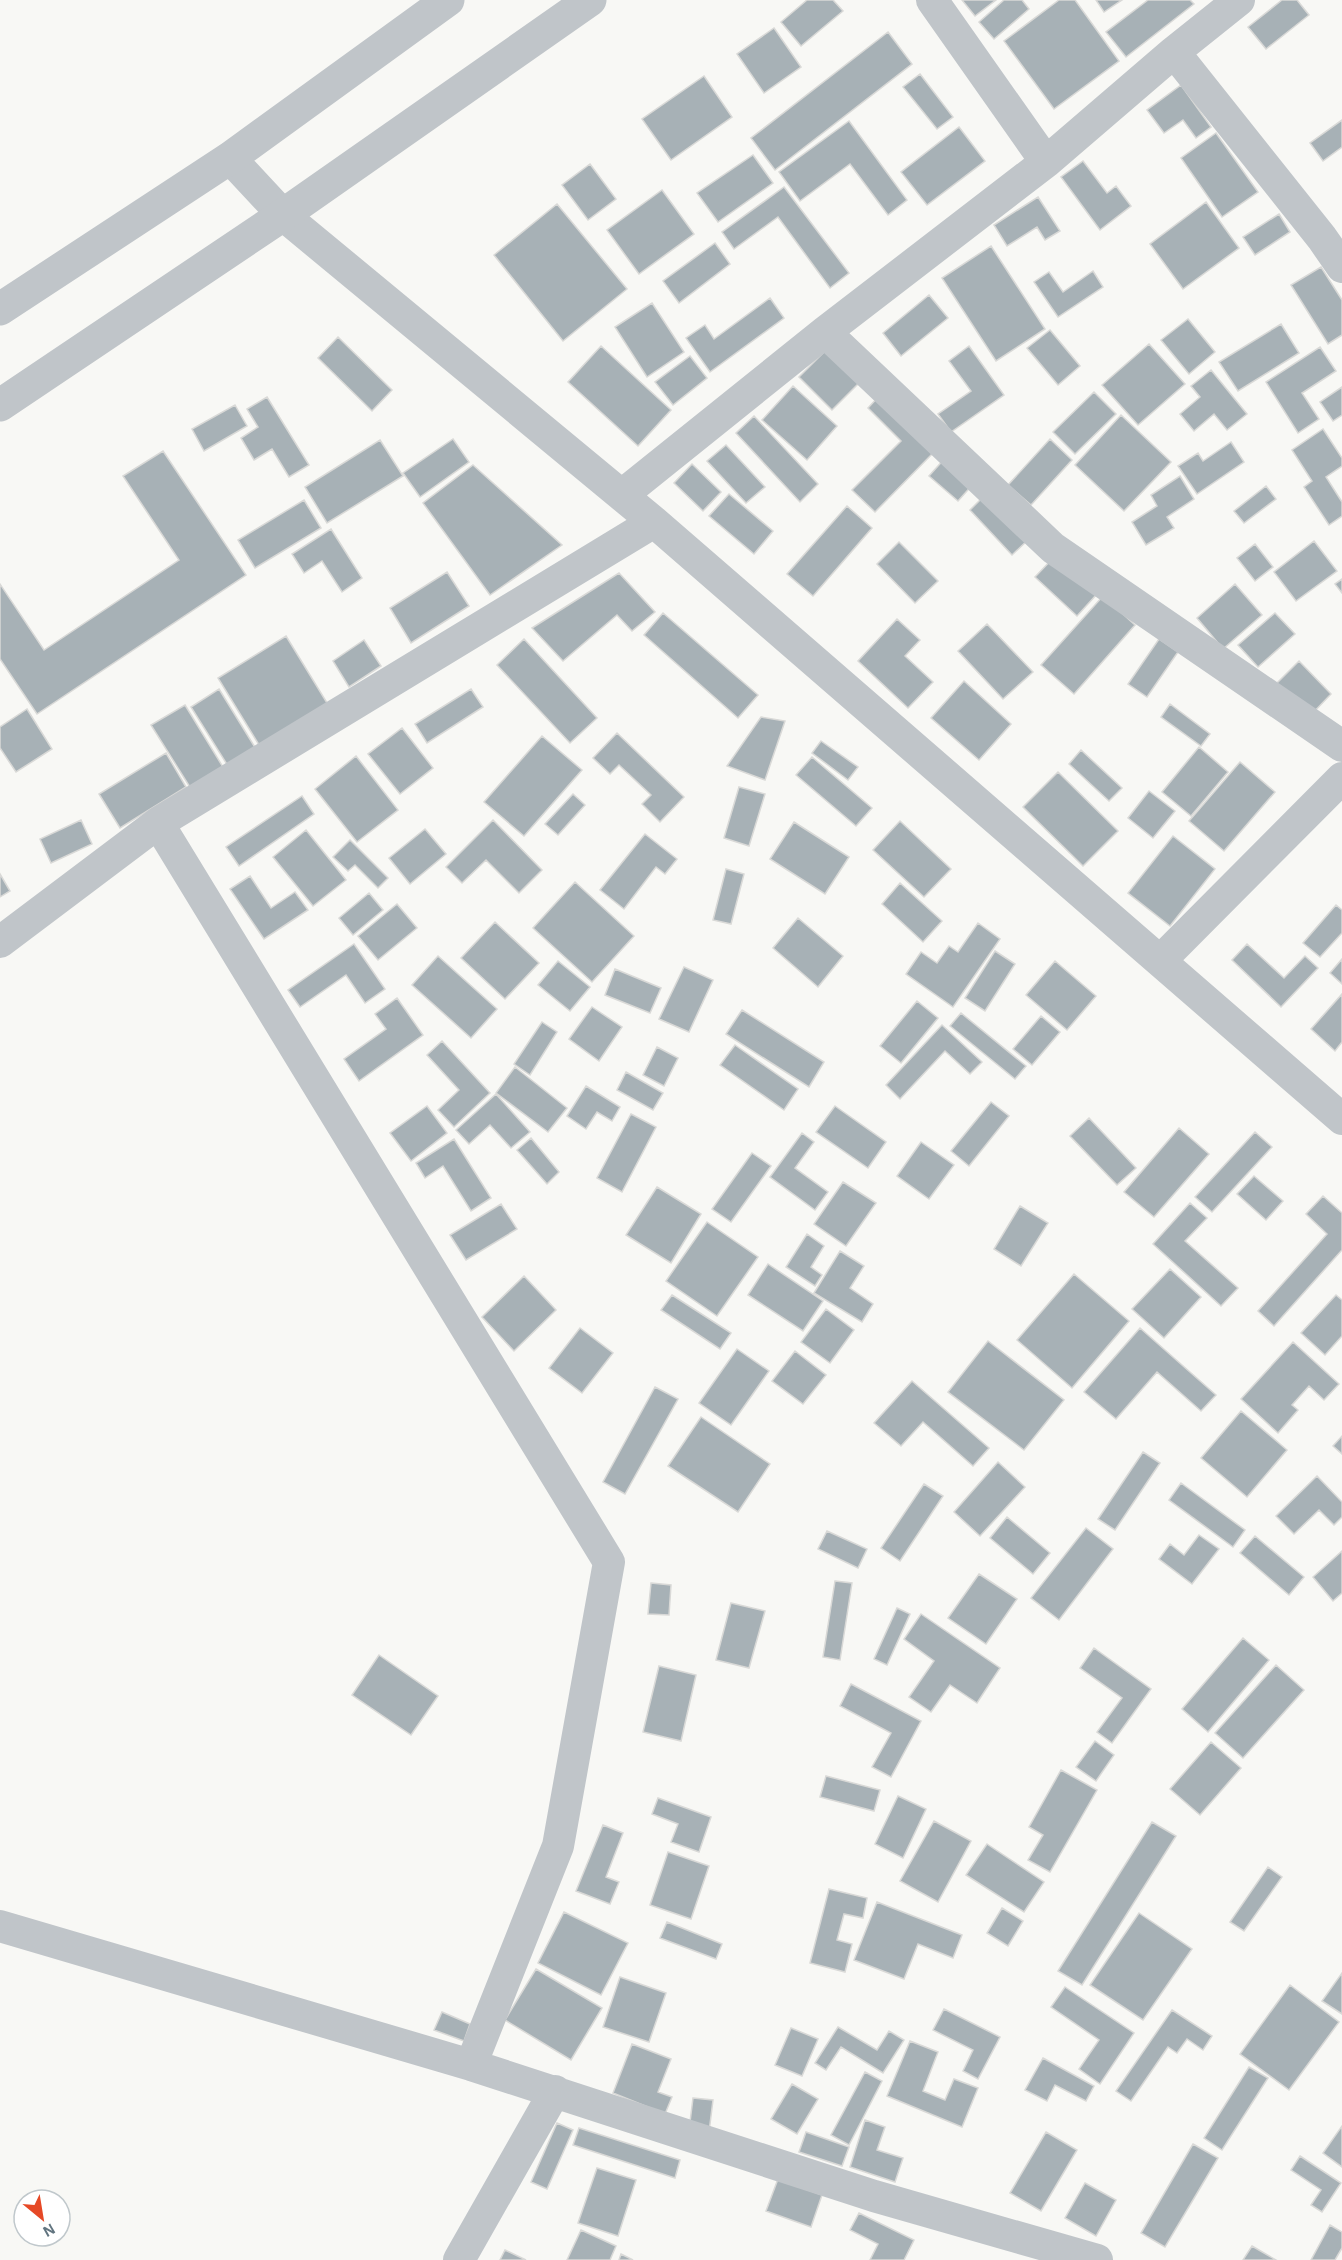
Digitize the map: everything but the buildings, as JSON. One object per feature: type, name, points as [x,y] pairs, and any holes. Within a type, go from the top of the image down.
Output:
[{"type":"street","points":[[0,309],[230,158],[448,0]]},
{"type":"street","points":[[0,405],[283,215],[590,0]]},
{"type":"street","points":[[932,0],[1046,162]]},
{"type":"street","points":[[622,495],[825,332],[1046,162],[1174,52],[1239,0]]},
{"type":"street","points":[[1174,52],[1322,238],[1342,267]]},
{"type":"street","points":[[230,158],[283,215],[654,522],[1342,1119]]},
{"type":"street","points":[[825,332],[1053,548],[1342,746]]},
{"type":"street","points":[[0,942],[158,823],[654,522]]},
{"type":"street","points":[[1160,961],[1342,778]]},
{"type":"street","points":[[158,823],[609,1562],[558,1846],[471,2065]]},
{"type":"street","points":[[0,1926],[471,2065],[874,2196],[1097,2260]]},
{"type":"street","points":[[459,2260],[555,2091]]}]
